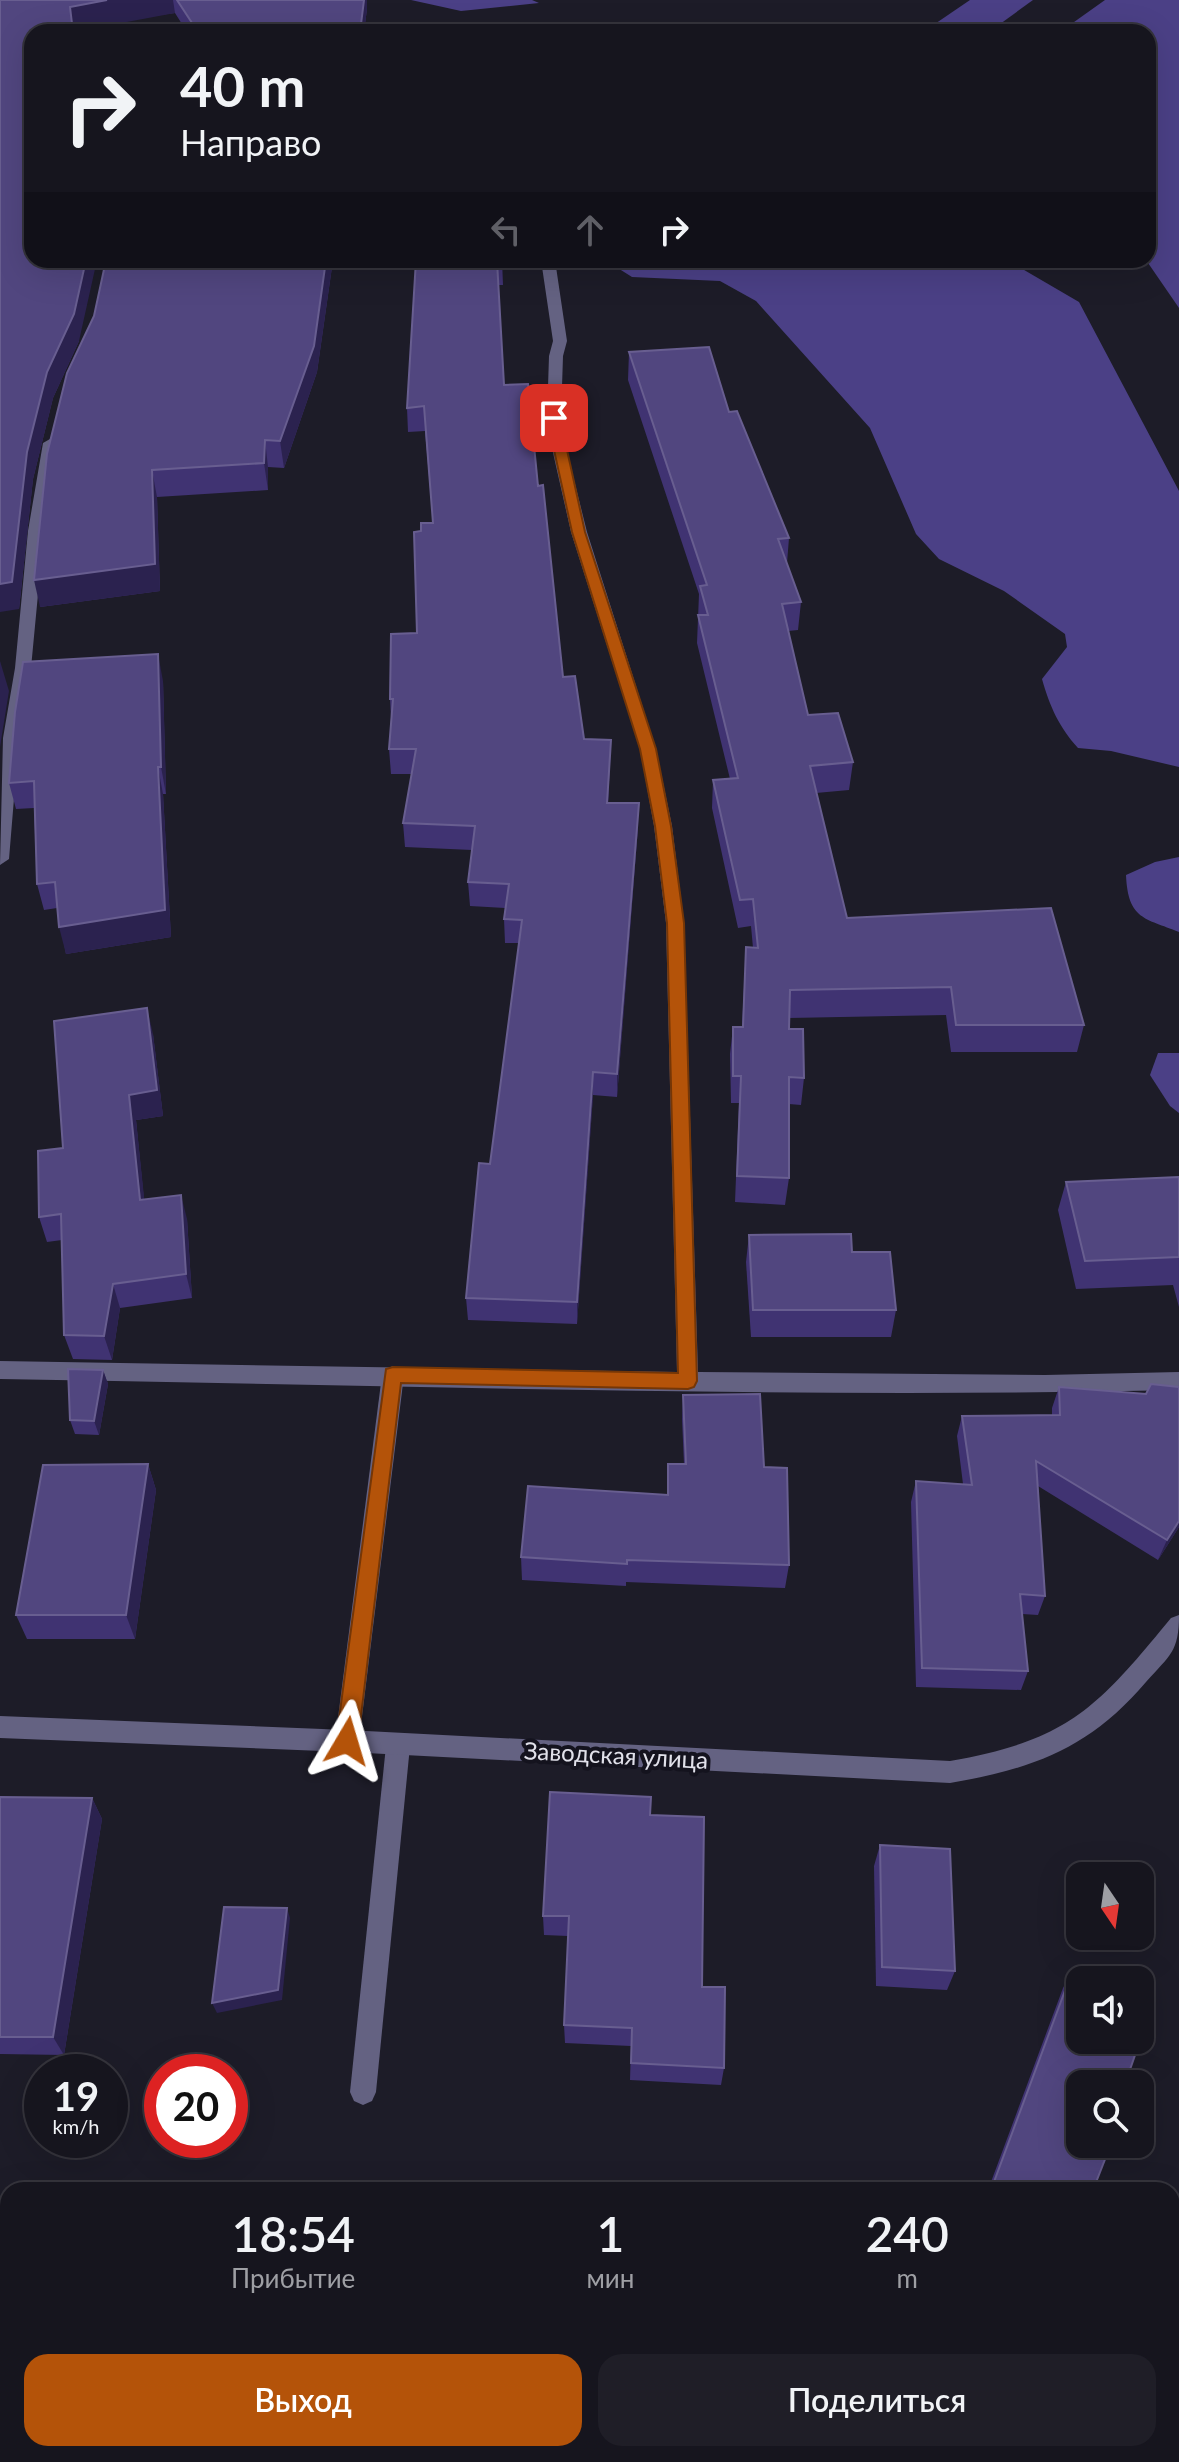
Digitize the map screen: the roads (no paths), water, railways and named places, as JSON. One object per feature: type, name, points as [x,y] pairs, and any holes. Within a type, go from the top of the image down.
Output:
[{"type":"street","points":[[549,268],[560,341],[556,356],[554,418],[558,444],[579,532],[648,749],[672,896],[688,1381]]},
{"type":"street","points":[[0,859],[11,738],[23,668],[43,480],[56,424]]},
{"type":"street","points":[[0,1370],[688,1381],[1045,1384],[1179,1381]]},
{"type":"street","points":[[347,1741],[393,1375]]},
{"type":"street","name":"Заводская улица","points":[[0,1727],[347,1741],[950,1772],[995,1766],[1032,1755],[1074,1736],[1104,1713],[1179,1625]]},
{"type":"street","points":[[363,2092],[398,1746]]}]
